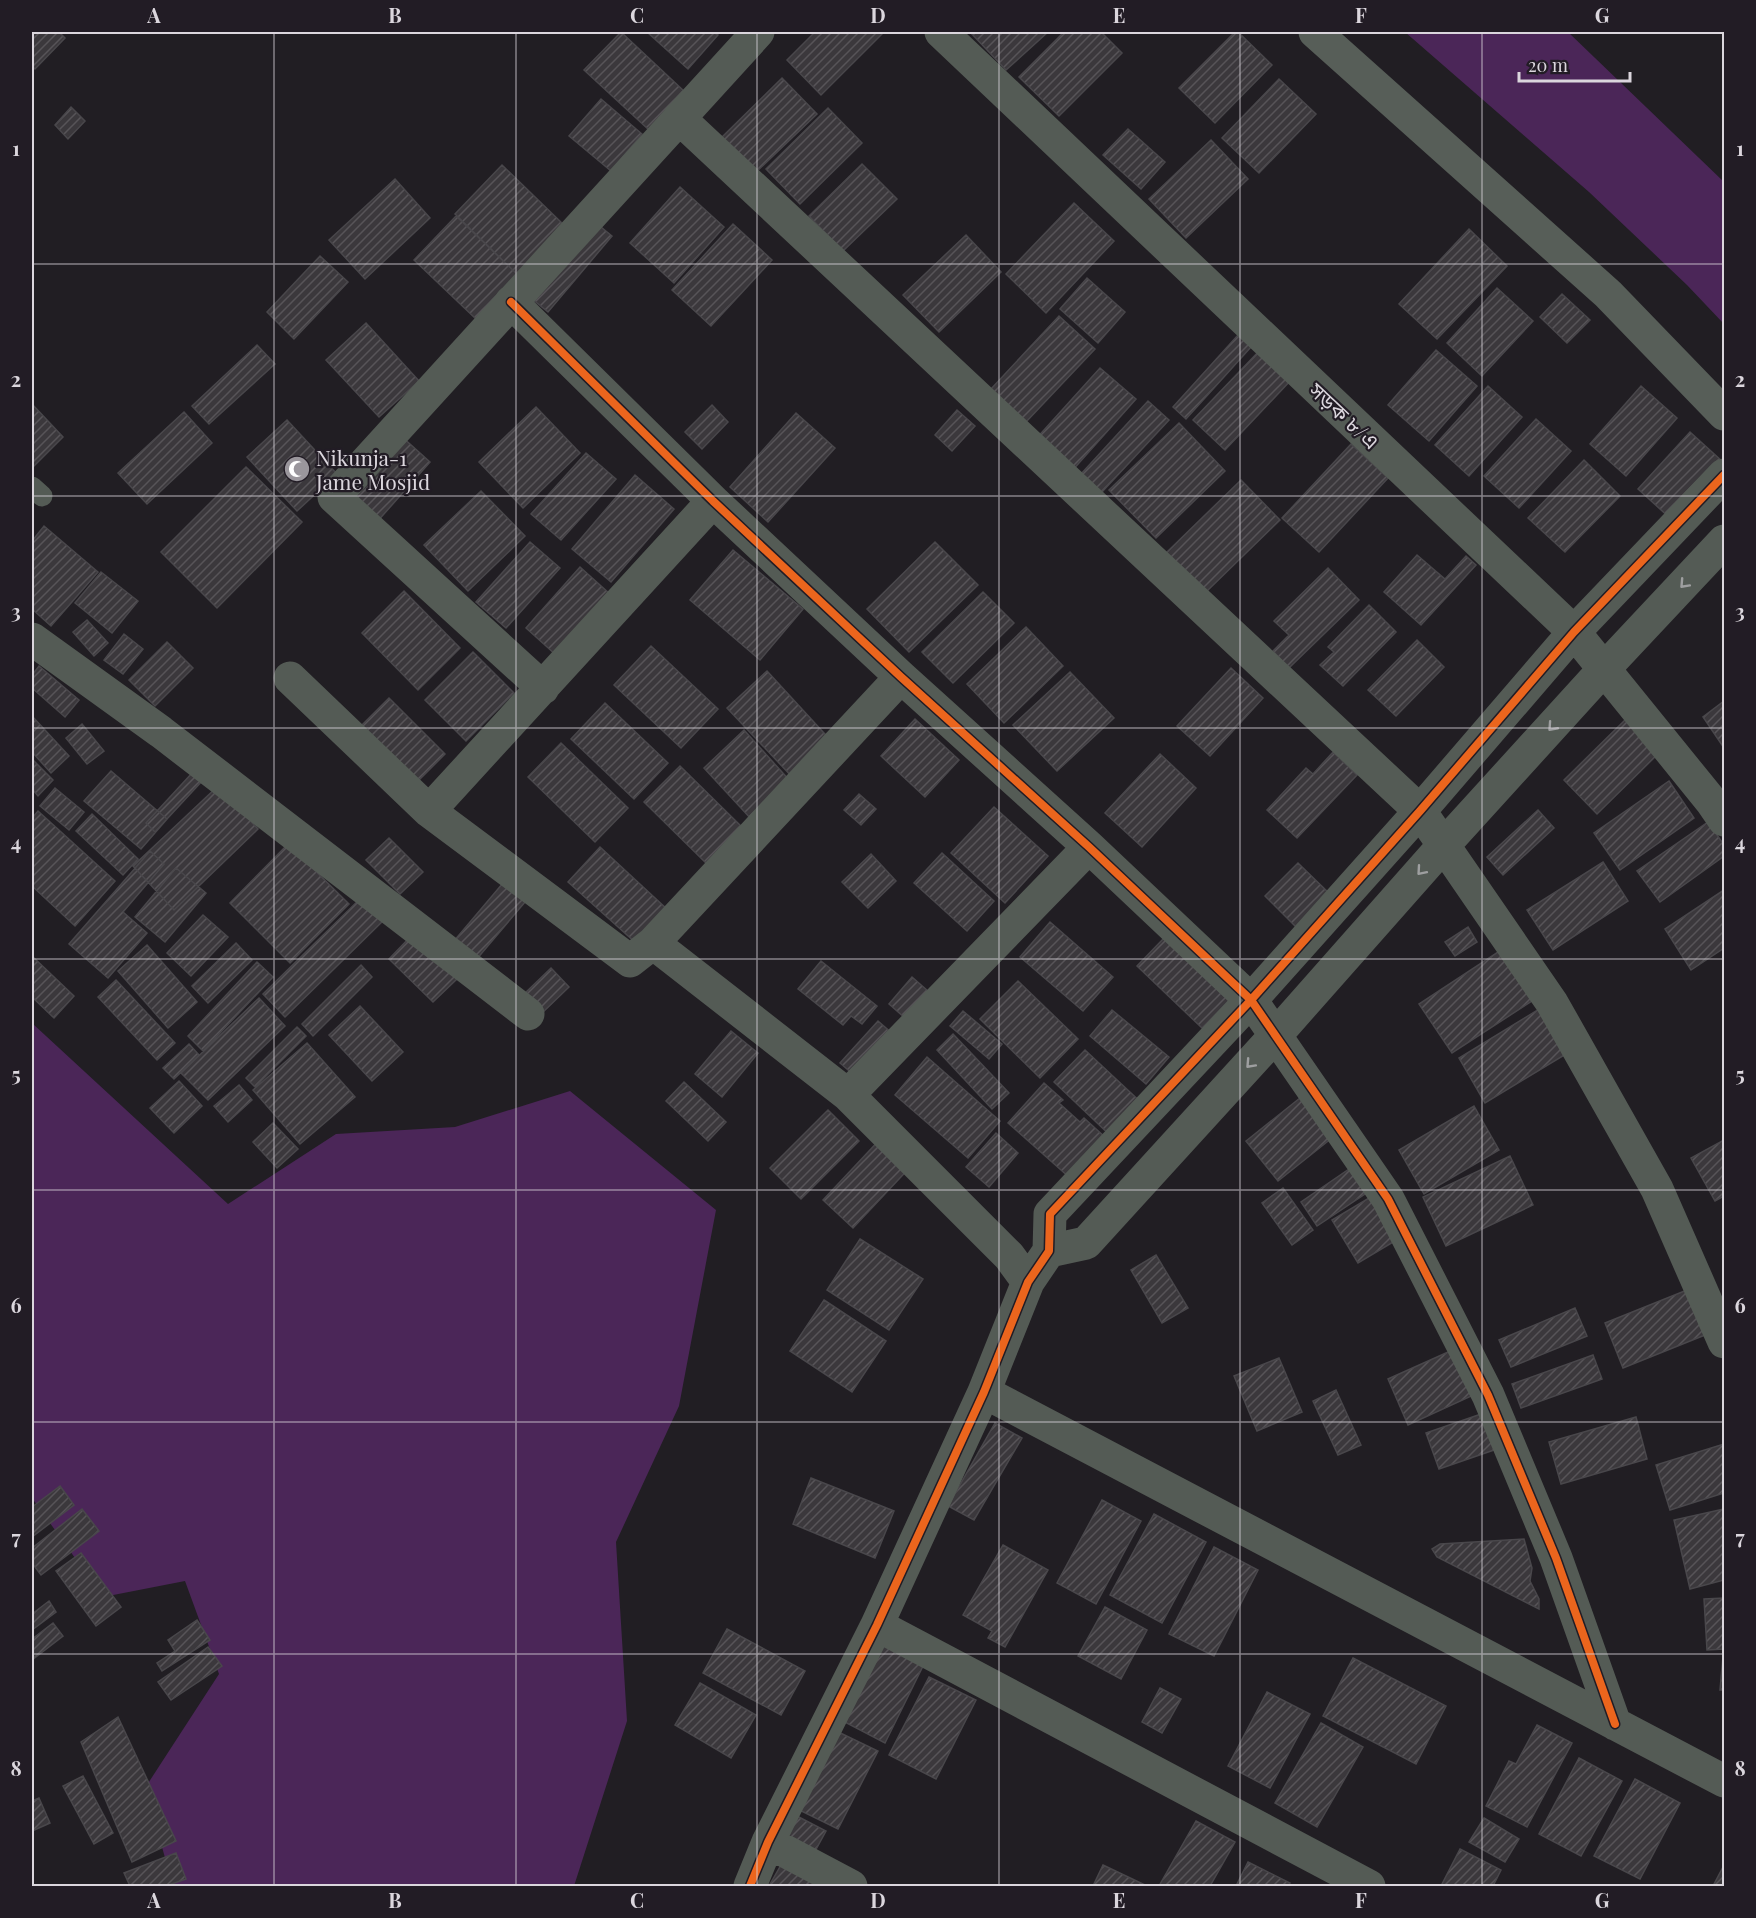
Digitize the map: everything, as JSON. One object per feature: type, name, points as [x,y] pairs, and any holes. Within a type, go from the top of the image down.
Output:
[{"type":"street","points":[[543,688],[334,497],[758,32]]},
{"type":"street","name":"সড়ক ৮/এ","points":[[941,32],[1574,632],[1725,820]]},
{"type":"street","points":[[1315,32],[1608,294],[1725,414]]},
{"type":"street","points":[[679,118],[1420,811],[1552,1003],[1657,1190],[1725,1342]]},
{"type":"street","points":[[511,302],[713,501],[1089,847],[1251,1000],[1388,1199],[1488,1395],[1556,1558],[1615,1724]]},
{"type":"street","points":[[750,1887],[768,1842],[877,1625],[984,1392],[1028,1282],[1049,1251],[1050,1214],[1251,1000],[1420,811],[1574,632],[1725,475]]},
{"type":"street","points":[[429,811],[713,501]]},
{"type":"street","points":[[1049,1251],[1086,1243],[1604,669],[1725,541]]},
{"type":"street","points":[[32,639],[161,732],[528,1014]]},
{"type":"street","points":[[290,678],[429,811],[630,961],[652,943],[901,676]]},
{"type":"street","points":[[848,1095],[1089,847]]},
{"type":"street","points":[[652,943],[848,1095],[1009,1256],[1028,1282]]},
{"type":"street","points":[[984,1392],[1725,1781]]},
{"type":"street","points":[[877,1625],[1369,1887]]},
{"type":"street","points":[[768,1842],[851,1887]]},
{"type":"shaded area","points":[[1405,32],[1568,32],[1724,182],[1724,324],[1687,285],[1589,192]]},
{"type":"shaded area","points":[[33,1024],[228,1204],[336,1134],[455,1127],[570,1091],[716,1210],[679,1406],[616,1542],[627,1721],[574,1886],[169,1886],[170,1875],[145,1788],[219,1674],[185,1581],[103,1597],[32,1498]]},
{"type":"building","points":[[32,32],[59,32],[65,38],[35,69],[32,66]]},
{"type":"building","points":[[621,32],[685,92],[649,130],[584,70]]},
{"type":"building","points":[[647,32],[713,32],[718,35],[688,69]]},
{"type":"building","points":[[815,32],[883,33],[821,95],[787,60]]},
{"type":"building","points":[[970,32],[1048,32],[1006,70]]},
{"type":"building","points":[[1064,32],[1101,32],[1122,53],[1059,116],[1019,77]]},
{"type":"building","points":[[1235,32],[1238,32],[1272,65],[1215,123],[1179,88]]},
{"type":"building","points":[[782,78],[817,114],[754,174],[720,139]]},
{"type":"building","points":[[1279,79],[1316,114],[1259,173],[1222,138]]},
{"type":"building","points":[[601,99],[642,134],[611,171],[569,136]]},
{"type":"building","points":[[71,107],[85,121],[68,139],[55,125]]},
{"type":"building","points":[[828,108],[862,143],[800,204],[766,169]]},
{"type":"building","points":[[1128,129],[1165,162],[1141,189],[1103,155]]},
{"type":"building","points":[[1211,140],[1248,179],[1186,238],[1149,199]]},
{"type":"building","points":[[862,164],[897,199],[843,251],[809,216]]},
{"type":"building","points":[[502,165],[566,227],[518,275],[455,214]]},
{"type":"building","points":[[395,179],[430,218],[365,279],[329,240]]},
{"type":"building","points":[[680,187],[724,227],[674,283],[630,243]]},
{"type":"building","points":[[1074,203],[1114,241],[1046,313],[1006,274]]},
{"type":"building","points":[[456,216],[519,276],[477,320],[414,260]]},
{"type":"building","points":[[590,218],[612,236],[548,312],[526,294]]},
{"type":"building","points":[[733,224],[772,260],[711,326],[672,290]]},
{"type":"building","points":[[1469,229],[1507,266],[1437,339],[1399,304]]},
{"type":"building","points":[[966,235],[1001,272],[939,332],[903,295]]},
{"type":"building","points":[[320,256],[348,282],[294,339],[267,312]]},
{"type":"building","points":[[1087,278],[1125,312],[1098,343],[1060,309]]},
{"type":"building","points":[[1497,288],[1533,321],[1482,376],[1447,343]]},
{"type":"building","points":[[1562,294],[1590,320],[1567,343],[1540,317]]},
{"type":"building","points":[[1059,316],[1095,349],[1026,422],[991,389]]},
{"type":"building","points":[[366,323],[419,381],[379,417],[326,360]]},
{"type":"building","points":[[1238,335],[1251,347],[1186,419],[1173,407]]},
{"type":"building","points":[[257,345],[275,364],[209,424],[192,406]]},
{"type":"building","points":[[1261,349],[1292,379],[1225,450],[1193,420]]},
{"type":"building","points":[[1436,350],[1477,386],[1429,441],[1388,405]]},
{"type":"building","points":[[1100,368],[1136,399],[1071,472],[1035,440]]},
{"type":"building","points":[[1488,386],[1522,417],[1469,476],[1435,445]]},
{"type":"building","points":[[1641,386],[1677,418],[1626,476],[1590,444]]},
{"type":"building","points":[[1148,401],[1169,420],[1102,492],[1081,474]]},
{"type":"building","points":[[32,404],[63,437],[32,468]]},
{"type":"building","points":[[712,405],[728,422],[702,449],[685,432]]},
{"type":"building","points":[[536,407],[580,453],[523,508],[479,462]]},
{"type":"building","points":[[957,410],[975,426],[952,451],[935,435]]},
{"type":"building","points":[[184,412],[212,443],[147,504],[118,473]]},
{"type":"building","points":[[796,413],[835,448],[768,522],[730,487]]},
{"type":"building","points":[[1536,419],[1571,451],[1519,508],[1484,476]]},
{"type":"building","points":[[287,420],[337,474],[297,511],[247,457]]},
{"type":"building","points":[[1179,423],[1225,471],[1156,538],[1109,490]]},
{"type":"building","points":[[1690,432],[1723,462],[1671,519],[1638,489]]},
{"type":"building","points":[[400,435],[430,462],[376,523],[346,496]]},
{"type":"building","points":[[1351,444],[1388,478],[1319,552],[1282,518]]},
{"type":"building","points":[[586,453],[616,479],[561,540],[531,514]]},
{"type":"building","points":[[1584,460],[1620,496],[1565,552],[1528,518]]},
{"type":"building","points":[[246,467],[302,522],[217,608],[161,552]]},
{"type":"building","points":[[635,475],[674,509],[611,582],[572,549]]},
{"type":"building","points":[[1241,480],[1280,520],[1206,592],[1166,553]]},
{"type":"building","points":[[481,491],[525,536],[468,591],[424,545]]},
{"type":"building","points":[[44,526],[98,572],[51,626],[32,609],[32,541]]},
{"type":"building","points":[[530,542],[560,568],[506,628],[476,602]]},
{"type":"building","points":[[935,542],[978,585],[909,652],[867,609]]},
{"type":"building","points":[[733,550],[803,609],[760,660],[690,600]]},
{"type":"building","points":[[1417,555],[1445,579],[1466,556],[1476,565],[1421,625],[1384,592]]},
{"type":"building","points":[[580,567],[610,594],[556,655],[526,628]]},
{"type":"building","points":[[1328,568],[1359,600],[1289,668],[1273,651],[1289,635],[1274,621]]},
{"type":"building","points":[[101,572],[138,601],[112,633],[75,603]]},
{"type":"building","points":[[404,591],[460,648],[418,690],[362,633]]},
{"type":"building","points":[[983,592],[1014,623],[953,683],[922,652]]},
{"type":"building","points":[[1369,605],[1396,632],[1343,686],[1320,665],[1334,652],[1328,647]]},
{"type":"building","points":[[87,620],[108,643],[94,656],[73,632]]},
{"type":"building","points":[[1026,627],[1063,666],[1004,723],[967,684]]},
{"type":"building","points":[[124,634],[143,649],[123,674],[104,660]]},
{"type":"building","points":[[1417,640],[1444,667],[1396,716],[1368,690]]},
{"type":"building","points":[[167,642],[193,668],[155,706],[129,680]]},
{"type":"building","points":[[651,646],[718,709],[681,748],[614,685]]},
{"type":"building","points":[[473,652],[514,693],[466,741],[425,700]]},
{"type":"building","points":[[39,666],[79,700],[65,717],[32,688],[32,675]]},
{"type":"building","points":[[1231,668],[1263,698],[1210,756],[1177,726]]},
{"type":"building","points":[[767,671],[835,745],[796,781],[727,708]]},
{"type":"building","points":[[1070,672],[1114,718],[1057,771],[1013,725]]},
{"type":"building","points":[[389,698],[445,754],[403,796],[347,740]]},
{"type":"building","points":[[1724,701],[1724,748],[1703,717]]},
{"type":"building","points":[[605,703],[668,763],[634,799],[571,739]]},
{"type":"building","points":[[32,716],[69,756],[51,773],[32,752]]},
{"type":"building","points":[[1628,717],[1661,751],[1597,814],[1564,780]]},
{"type":"building","points":[[915,719],[959,760],[925,797],[881,756]]},
{"type":"building","points":[[82,724],[104,751],[87,764],[66,738]]},
{"type":"building","points":[[744,730],[791,782],[752,820],[704,768]]},
{"type":"building","points":[[561,743],[628,808],[595,842],[528,777]]},
{"type":"building","points":[[1333,752],[1357,775],[1297,838],[1267,810],[1306,768],[1313,774]]},
{"type":"building","points":[[1160,754],[1196,788],[1142,847],[1105,813]]},
{"type":"building","points":[[32,759],[53,780],[38,796],[32,789]]},
{"type":"building","points":[[680,766],[746,831],[710,867],[644,802]]},
{"type":"building","points":[[111,771],[167,819],[141,849],[84,801]]},
{"type":"building","points":[[193,772],[203,780],[155,832],[146,823]]},
{"type":"building","points":[[1669,781],[1694,818],[1620,870],[1594,833]]},
{"type":"building","points":[[218,786],[258,829],[174,910],[133,866]]},
{"type":"building","points":[[55,788],[84,812],[69,830],[40,806]]},
{"type":"building","points":[[859,794],[876,809],[861,825],[844,810]]},
{"type":"building","points":[[994,807],[1048,856],[1005,903],[951,853]]},
{"type":"building","points":[[1538,810],[1554,828],[1503,875],[1487,857]]},
{"type":"building","points":[[38,811],[115,881],[75,926],[32,886],[32,818]]},
{"type":"building","points":[[92,814],[138,859],[123,875],[76,831]]},
{"type":"building","points":[[1708,822],[1724,845],[1724,856],[1660,902],[1637,871]]},
{"type":"building","points":[[389,838],[423,872],[400,894],[366,860]]},
{"type":"building","points":[[288,844],[349,904],[290,963],[230,903]]},
{"type":"building","points":[[600,847],[668,910],[637,944],[568,882]]},
{"type":"building","points":[[150,851],[164,864],[123,912],[147,933],[108,978],[69,944]]},
{"type":"building","points":[[942,853],[994,901],[967,931],[914,883]]},
{"type":"building","points":[[871,854],[896,881],[868,908],[842,882]]},
{"type":"building","points":[[1603,862],[1628,901],[1553,950],[1527,910]]},
{"type":"building","points":[[1298,863],[1335,899],[1301,932],[1265,896]]},
{"type":"building","points":[[176,868],[206,893],[165,942],[135,917]]},
{"type":"building","points":[[503,883],[525,902],[476,960],[454,941]]},
{"type":"building","points":[[1724,890],[1724,948],[1691,970],[1665,929]]},
{"type":"building","points":[[367,892],[389,915],[285,1017],[263,994]]},
{"type":"building","points":[[203,915],[228,937],[191,976],[167,953]]},
{"type":"building","points":[[1050,922],[1113,977],[1083,1011],[1020,957]]},
{"type":"building","points":[[1468,927],[1477,942],[1455,956],[1445,942]]},
{"type":"building","points":[[412,935],[457,979],[433,1002],[389,959]]},
{"type":"building","points":[[1164,938],[1229,1001],[1202,1028],[1137,966]]},
{"type":"building","points":[[236,943],[252,960],[208,1003],[192,986]]},
{"type":"building","points":[[147,945],[197,1002],[168,1028],[118,971]]},
{"type":"building","points":[[1501,950],[1532,1001],[1452,1053],[1419,1004]]},
{"type":"building","points":[[32,956],[74,996],[54,1018],[32,997]]},
{"type":"building","points":[[821,961],[877,1006],[862,1024],[851,1016],[843,1025],[798,989]]},
{"type":"building","points":[[257,962],[273,977],[203,1051],[188,1036]]},
{"type":"building","points":[[361,965],[372,977],[313,1036],[302,1024]]},
{"type":"building","points":[[551,968],[569,987],[540,1015],[522,996]]},
{"type":"building","points":[[912,977],[928,991],[905,1018],[889,1004]]},
{"type":"building","points":[[116,980],[175,1043],[157,1060],[98,997]]},
{"type":"building","points":[[1018,981],[1078,1039],[1040,1078],[980,1019]]},
{"type":"building","points":[[259,998],[285,1026],[208,1100],[181,1073]]},
{"type":"building","points":[[1549,1003],[1576,1048],[1485,1103],[1459,1058]]},
{"type":"building","points":[[360,1006],[403,1052],[372,1081],[329,1035]]},
{"type":"building","points":[[1112,1010],[1169,1057],[1146,1084],[1090,1036]]},
{"type":"building","points":[[963,1011],[1002,1044],[989,1059],[950,1026]]},
{"type":"building","points":[[878,1021],[893,1034],[855,1076],[840,1063]]},
{"type":"building","points":[[297,1027],[306,1036],[255,1087],[246,1078]]},
{"type":"building","points":[[731,1031],[758,1053],[722,1097],[695,1074]]},
{"type":"building","points":[[953,1034],[1009,1093],[992,1109],[937,1050]]},
{"type":"building","points":[[307,1043],[355,1097],[300,1144],[253,1090]]},
{"type":"building","points":[[189,1044],[199,1055],[174,1079],[163,1068]]},
{"type":"building","points":[[1085,1050],[1146,1107],[1115,1140],[1054,1082]]},
{"type":"building","points":[[927,1057],[1000,1121],[968,1158],[895,1095]]},
{"type":"building","points":[[179,1081],[202,1106],[174,1133],[150,1108]]},
{"type":"building","points":[[684,1082],[726,1122],[708,1141],[666,1101]]},
{"type":"building","points":[[1044,1083],[1063,1100],[1059,1103],[1080,1122],[1084,1118],[1106,1138],[1070,1178],[1008,1123]]},
{"type":"building","points":[[239,1085],[252,1100],[228,1122],[214,1106]]},
{"type":"building","points":[[1305,1094],[1337,1134],[1278,1181],[1246,1141]]},
{"type":"building","points":[[1474,1106],[1499,1150],[1424,1194],[1399,1150]]},
{"type":"building","points":[[828,1110],[859,1141],[801,1199],[770,1168]]},
{"type":"building","points":[[273,1123],[298,1149],[277,1168],[253,1142]]},
{"type":"building","points":[[996,1133],[1018,1153],[989,1187],[966,1167]]},
{"type":"building","points":[[884,1135],[914,1163],[853,1228],[823,1200]]},
{"type":"building","points":[[1724,1140],[1724,1196],[1715,1201],[1691,1158]]},
{"type":"building","points":[[1510,1156],[1533,1205],[1446,1246],[1423,1197]]},
{"type":"building","points":[[1352,1167],[1368,1192],[1317,1226],[1301,1202]]},
{"type":"building","points":[[1283,1188],[1313,1230],[1292,1245],[1262,1203]]},
{"type":"building","points":[[1374,1195],[1400,1238],[1358,1263],[1332,1220]]},
{"type":"building","points":[[860,1239],[923,1279],[889,1330],[827,1290]]},
{"type":"building","points":[[1156,1255],[1188,1308],[1162,1323],[1131,1270]]},
{"type":"building","points":[[1687,1290],[1705,1335],[1623,1368],[1605,1323]]},
{"type":"building","points":[[824,1300],[886,1341],[852,1392],[790,1351]]},
{"type":"building","points":[[1575,1308],[1587,1336],[1511,1367],[1499,1340]]},
{"type":"building","points":[[1457,1348],[1478,1393],[1408,1425],[1388,1379]]},
{"type":"building","points":[[1593,1355],[1602,1379],[1521,1408],[1512,1384]]},
{"type":"building","points":[[1279,1358],[1302,1412],[1257,1431],[1234,1376]]},
{"type":"building","points":[[1336,1390],[1361,1445],[1338,1455],[1313,1401]]},
{"type":"building","points":[[1484,1413],[1497,1449],[1439,1469],[1426,1433]]},
{"type":"building","points":[[1636,1417],[1647,1459],[1561,1484],[1549,1442]]},
{"type":"building","points":[[995,1423],[1022,1438],[974,1520],[948,1506]]},
{"type":"building","points":[[1724,1444],[1724,1493],[1670,1510],[1656,1465]]},
{"type":"building","points":[[811,1478],[894,1511],[875,1558],[793,1524]]},
{"type":"building","points":[[60,1486],[74,1505],[32,1537],[32,1507]]},
{"type":"building","points":[[1102,1500],[1141,1521],[1096,1604],[1057,1583]]},
{"type":"building","points":[[82,1509],[99,1531],[41,1575],[32,1563],[32,1548]]},
{"type":"building","points":[[1724,1509],[1724,1580],[1690,1589],[1674,1520]]},
{"type":"building","points":[[1154,1514],[1206,1542],[1162,1623],[1110,1595]]},
{"type":"building","points":[[1524,1539],[1532,1568],[1530,1581],[1539,1599],[1539,1609],[1437,1557],[1432,1549],[1440,1544]]},
{"type":"building","points":[[1003,1545],[1048,1570],[1005,1647],[988,1638],[992,1631],[963,1615]]},
{"type":"building","points":[[1214,1547],[1258,1570],[1214,1656],[1169,1634]]},
{"type":"building","points":[[81,1553],[121,1607],[96,1626],[56,1571]]},
{"type":"building","points":[[1724,1598],[1724,1649],[1707,1650],[1704,1599]]},
{"type":"building","points":[[49,1601],[56,1612],[32,1630],[32,1614]]},
{"type":"building","points":[[1105,1607],[1147,1630],[1121,1679],[1078,1656]]},
{"type":"building","points":[[197,1620],[210,1640],[162,1671],[157,1663],[175,1651],[168,1640]]},
{"type":"building","points":[[53,1623],[63,1636],[32,1660],[32,1639]]},
{"type":"building","points":[[727,1629],[805,1671],[781,1715],[703,1673]]},
{"type":"building","points":[[878,1641],[924,1664],[885,1743],[837,1718]]},
{"type":"building","points":[[208,1647],[222,1666],[171,1700],[158,1682]]},
{"type":"building","points":[[1723,1656],[1724,1690],[1720,1690]]},
{"type":"building","points":[[1353,1658],[1446,1706],[1416,1764],[1323,1716]]},
{"type":"building","points":[[929,1677],[976,1700],[936,1779],[889,1755]]},
{"type":"building","points":[[700,1683],[756,1715],[731,1758],[675,1725]]},
{"type":"building","points":[[1160,1688],[1181,1699],[1162,1733],[1142,1722]]},
{"type":"building","points":[[1267,1692],[1310,1714],[1270,1788],[1228,1766]]},
{"type":"building","points":[[118,1717],[176,1841],[132,1862],[81,1742]]},
{"type":"building","points":[[1321,1723],[1363,1747],[1317,1827],[1275,1803]]},
{"type":"building","points":[[1537,1725],[1572,1743],[1527,1827],[1486,1806],[1509,1761],[1516,1764]]},
{"type":"building","points":[[830,1728],[878,1751],[838,1829],[791,1806]]},
{"type":"building","points":[[1579,1758],[1622,1781],[1581,1856],[1539,1834]]},
{"type":"building","points":[[83,1776],[113,1833],[94,1844],[63,1786]]},
{"type":"building","points":[[1635,1779],[1680,1803],[1640,1879],[1594,1856]]},
{"type":"building","points":[[39,1798],[50,1823],[32,1831],[32,1801]]},
{"type":"building","points":[[795,1815],[826,1831],[814,1853],[783,1836]]},
{"type":"building","points":[[1484,1818],[1519,1839],[1505,1862],[1469,1842]]},
{"type":"building","points":[[1196,1821],[1235,1842],[1210,1886],[1159,1886]]},
{"type":"building","points":[[1460,1849],[1501,1870],[1493,1886],[1441,1886]]},
{"type":"building","points":[[176,1853],[186,1879],[166,1886],[130,1886],[124,1873]]},
{"type":"building","points":[[1248,1862],[1290,1883],[1288,1886],[1236,1886]]},
{"type":"building","points":[[781,1865],[820,1886],[769,1886]]},
{"type":"building","points":[[1103,1865],[1145,1885],[1145,1886],[1093,1886]]},
{"type":"building","points":[[1724,1865],[1724,1886],[1713,1886]]},
{"type":"cycle path","points":[[511,302],[713,501],[901,677],[1089,847],[1251,1000],[1388,1199],[1488,1395],[1556,1558],[1615,1724]]},
{"type":"cycle path","points":[[750,1886],[768,1842],[877,1625],[984,1392],[1028,1282],[1049,1251],[1050,1214],[1251,1000],[1420,811],[1574,632],[1724,475]]},
{"type":"place","name":"Nikunja-1 Jame Mosjid","points":[[297,469]]}]
